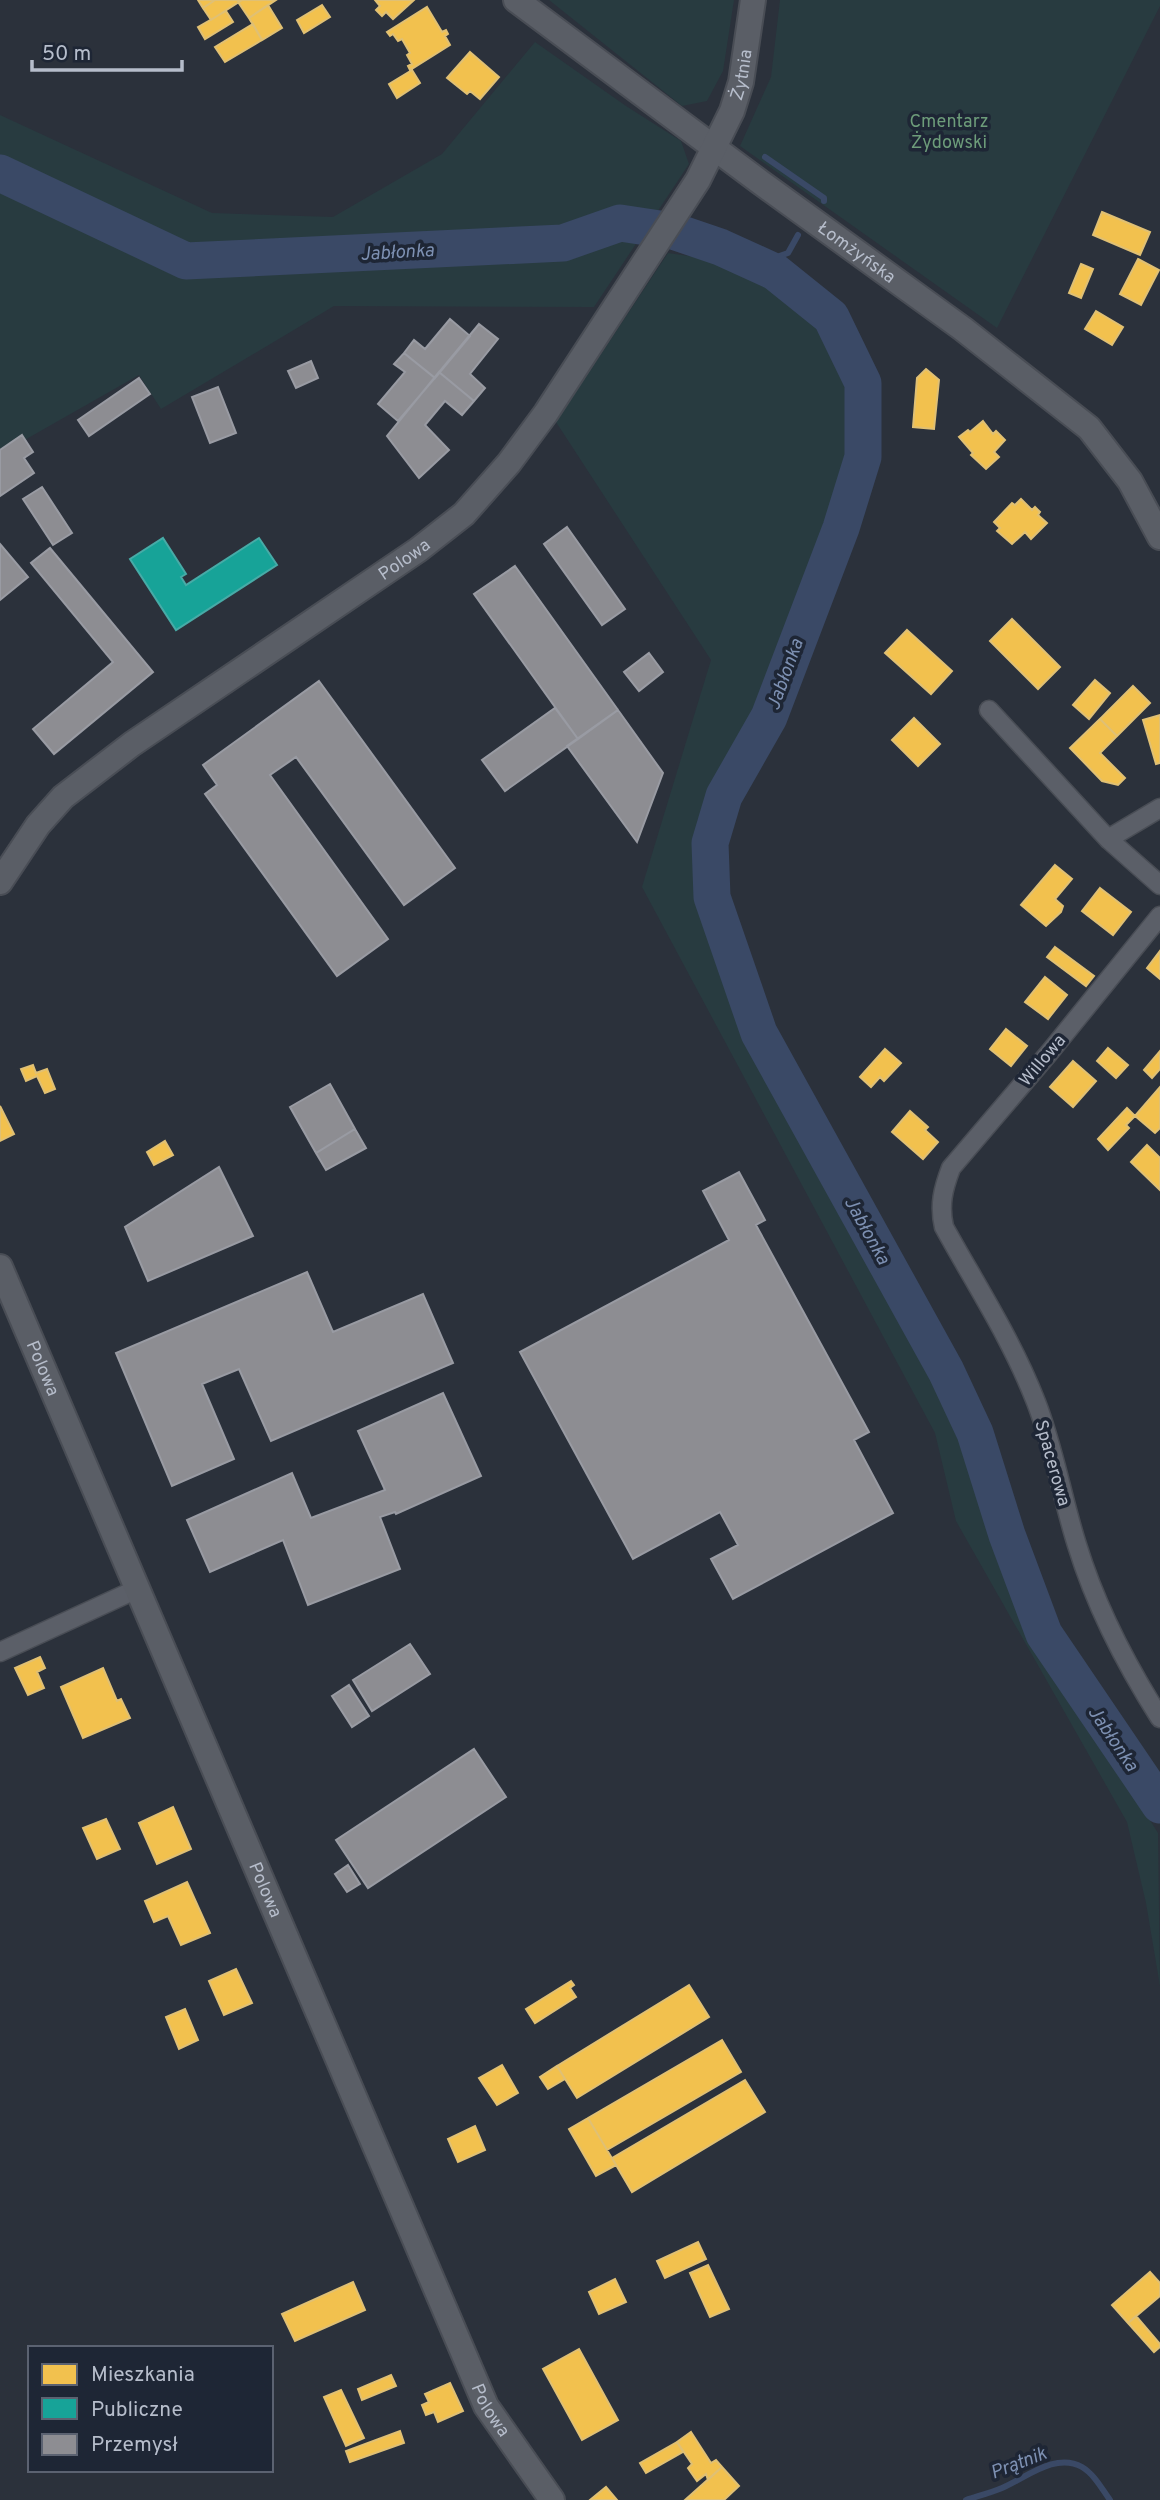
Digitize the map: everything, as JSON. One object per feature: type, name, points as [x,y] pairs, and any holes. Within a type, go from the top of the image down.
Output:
[{"type":"street","name":"Łomżyńska","points":[[516,0],[963,329],[1089,428],[1124,471],[1160,537]]},
{"type":"street","name":"Żytnia","points":[[715,146],[732,111],[741,82],[754,0]]},
{"type":"street","name":"Polowa","points":[[0,882],[38,825],[63,797],[132,744],[418,550],[464,514],[509,463],[546,413],[676,215],[715,146]]},
{"type":"street","points":[[989,709],[1108,839],[1160,886]]},
{"type":"street","points":[[1108,839],[1160,808]]},
{"type":"street","name":"Willowa","points":[[940,1211],[942,1190],[951,1168],[1160,916]]},
{"type":"street","name":"Spacerowa","points":[[940,1211],[944,1227],[1012,1348],[1037,1404],[1091,1589],[1111,1635],[1160,1718]]},
{"type":"street","name":"Polowa","points":[[0,1267],[486,2406],[552,2500]]},
{"type":"street","points":[[0,1652],[137,1588]]},
{"type":"green space","points":[[549,0],[734,0],[723,71],[707,101],[682,106]]},
{"type":"green space","name":"Cmentarz Żydowski","points":[[780,0],[1160,0],[1160,6],[997,328],[740,146],[771,77]]},
{"type":"green space","points":[[535,42],[681,141],[689,164],[594,307],[334,306],[161,409],[139,375],[0,454],[0,115],[212,213],[333,217],[442,154]]},
{"type":"green space","points":[[668,253],[737,263],[803,307],[849,383],[850,435],[836,504],[750,720],[697,821],[695,879],[728,989],[957,1415],[976,1461],[995,1548],[1033,1635],[1158,1833],[1160,1986],[1146,1903],[1127,1822],[956,1521],[935,1433],[642,887],[711,660],[556,422]]},
{"type":"building: Mieszkania","points":[[198,0],[215,0],[203,8]]},
{"type":"building: Mieszkania","points":[[215,0],[242,0],[211,20],[203,8]]},
{"type":"building: Mieszkania","points":[[276,0],[249,18],[238,2]]},
{"type":"building: Mieszkania","points":[[375,0],[414,0],[393,19],[386,12],[382,16],[376,10],[380,6]]},
{"type":"building: Mieszkania","points":[[268,5],[282,28],[262,40],[249,18]]},
{"type":"building: Mieszkania","points":[[322,5],[330,17],[304,33],[297,20]]},
{"type":"building: Mieszkania","points":[[427,7],[442,32],[446,30],[448,34],[445,36],[450,45],[410,70],[408,66],[412,64],[407,55],[410,53],[402,39],[398,41],[393,34],[390,36],[387,32]]},
{"type":"building: Mieszkania","points":[[226,11],[233,22],[205,39],[198,27]]},
{"type":"building: Mieszkania","points":[[253,24],[262,40],[225,62],[215,47]]},
{"type":"building: Mieszkania","points":[[470,52],[499,77],[480,99],[470,91],[467,94],[447,78]]},
{"type":"building: Mieszkania","points":[[412,70],[420,83],[397,98],[389,84]]},
{"type":"building: Mieszkania","points":[[1102,212],[1150,232],[1140,255],[1093,235]]},
{"type":"building: Mieszkania","points":[[1138,259],[1159,270],[1141,305],[1120,294]]},
{"type":"building: Mieszkania","points":[[1081,264],[1093,269],[1081,298],[1069,293]]},
{"type":"building: Mieszkania","points":[[1096,311],[1123,327],[1112,345],[1085,329]]},
{"type":"building: Mieszkania","points":[[926,369],[939,380],[934,429],[913,427],[917,378]]},
{"type":"building: Mieszkania","points":[[983,421],[993,434],[996,431],[1005,440],[994,452],[999,457],[986,469],[971,455],[973,453],[959,437]]},
{"type":"building: Mieszkania","points":[[1021,499],[1032,510],[1035,507],[1040,512],[1038,515],[1047,523],[1031,539],[1025,532],[1012,544],[997,531],[1000,528],[994,522],[1012,503],[1015,505]]},
{"type":"building: Mieszkania","points":[[1012,619],[1060,667],[1038,689],[990,641]]},
{"type":"building: Mieszkania","points":[[907,630],[952,671],[931,694],[885,653]]},
{"type":"building: Mieszkania","points":[[1095,680],[1110,693],[1089,719],[1073,705]]},
{"type":"building: Mieszkania","points":[[1133,686],[1150,703],[1117,736],[1100,719]]},
{"type":"building: Mieszkania","points":[[1160,715],[1160,763],[1156,764],[1143,720]]},
{"type":"building: Mieszkania","points":[[914,718],[940,744],[918,766],[892,740]]},
{"type":"building: Mieszkania","points":[[1100,719],[1117,736],[1100,753],[1125,778],[1118,785],[1102,781],[1070,748]]},
{"type":"building: Mieszkania","points":[[1055,865],[1072,879],[1055,899],[1063,906],[1061,912],[1046,926],[1021,905]]},
{"type":"building: Mieszkania","points":[[1100,888],[1131,912],[1113,935],[1082,911]]},
{"type":"building: Mieszkania","points":[[1055,947],[1094,976],[1086,986],[1047,957]]},
{"type":"building: Mieszkania","points":[[1160,951],[1160,979],[1147,968]]},
{"type":"building: Mieszkania","points":[[1045,977],[1067,995],[1048,1019],[1025,1002]]},
{"type":"building: Mieszkania","points":[[1006,1029],[1027,1046],[1011,1066],[990,1049]]},
{"type":"building: Mieszkania","points":[[1108,1048],[1128,1065],[1116,1078],[1097,1061]]},
{"type":"building: Mieszkania","points":[[885,1049],[901,1063],[884,1081],[880,1077],[871,1087],[860,1077]]},
{"type":"building: Mieszkania","points":[[1160,1051],[1160,1069],[1152,1078],[1144,1070]]},
{"type":"building: Mieszkania","points":[[1073,1061],[1096,1081],[1073,1107],[1050,1087]]},
{"type":"building: Mieszkania","points":[[33,1065],[36,1073],[47,1069],[55,1089],[45,1093],[37,1076],[26,1081],[21,1069]]},
{"type":"building: Mieszkania","points":[[1160,1087],[1160,1128],[1155,1133],[1135,1116]]},
{"type":"building: Mieszkania","points":[[0,1106],[14,1134],[0,1141]]},
{"type":"building: Mieszkania","points":[[1127,1108],[1135,1116],[1126,1125],[1129,1128],[1108,1150],[1098,1139]]},
{"type":"building: Mieszkania","points":[[910,1111],[928,1127],[925,1130],[938,1142],[923,1159],[892,1132]]},
{"type":"building: Mieszkania","points":[[165,1141],[173,1155],[154,1165],[147,1152]]},
{"type":"building: Mieszkania","points":[[1147,1145],[1160,1158],[1160,1190],[1131,1162]]},
{"type":"building: Mieszkania","points":[[40,1657],[45,1668],[37,1672],[44,1688],[28,1695],[15,1668]]},
{"type":"building: Mieszkania","points":[[103,1668],[117,1701],[121,1699],[130,1718],[83,1738],[61,1687]]},
{"type":"building: Mieszkania","points":[[173,1807],[191,1849],[157,1864],[139,1823]]},
{"type":"building: Mieszkania","points":[[106,1819],[120,1849],[97,1859],[83,1828]]},
{"type":"building: Mieszkania","points":[[187,1882],[210,1933],[181,1945],[168,1916],[154,1922],[145,1901]]},
{"type":"building: Mieszkania","points":[[236,1969],[252,2003],[224,2015],[209,1981]]},
{"type":"building: Mieszkania","points":[[571,1981],[574,1985],[570,1988],[576,1997],[535,2023],[526,2009]]},
{"type":"building: Mieszkania","points":[[689,1985],[709,2017],[577,2098],[557,2066]]},
{"type":"building: Mieszkania","points":[[185,2009],[198,2040],[179,2049],[166,2017]]},
{"type":"building: Mieszkania","points":[[722,2040],[741,2072],[607,2150],[588,2118]]},
{"type":"building: Mieszkania","points":[[502,2065],[518,2093],[497,2105],[479,2078]]},
{"type":"building: Mieszkania","points":[[557,2066],[565,2079],[548,2089],[540,2077]]},
{"type":"building: Mieszkania","points":[[745,2080],[765,2112],[632,2192],[612,2158]]},
{"type":"building: Mieszkania","points":[[588,2118],[616,2165],[596,2176],[569,2129]]},
{"type":"building: Mieszkania","points":[[475,2126],[485,2150],[458,2162],[448,2139]]},
{"type":"building: Mieszkania","points":[[698,2242],[706,2259],[665,2278],[657,2261]]},
{"type":"building: Mieszkania","points":[[708,2265],[729,2309],[710,2317],[690,2273]]},
{"type":"building: Mieszkania","points":[[1150,2272],[1160,2283],[1160,2296],[1128,2323],[1112,2305]]},
{"type":"building: Mieszkania","points":[[615,2279],[626,2302],[599,2314],[589,2292]]},
{"type":"building: Mieszkania","points":[[353,2282],[365,2310],[295,2341],[282,2314]]},
{"type":"building: Mieszkania","points":[[1136,2316],[1160,2344],[1154,2352],[1128,2323]]},
{"type":"building: Mieszkania","points":[[579,2349],[618,2420],[582,2440],[543,2369]]},
{"type":"building: Mieszkania","points":[[391,2375],[396,2386],[362,2400],[358,2389]]},
{"type":"building: Mieszkania","points":[[450,2383],[463,2411],[438,2422],[434,2412],[426,2415],[422,2405],[429,2402],[425,2394]]},
{"type":"building: Mieszkania","points":[[341,2390],[364,2438],[346,2446],[324,2397]]},
{"type":"building: Mieszkania","points":[[400,2431],[404,2443],[350,2462],[346,2451]]},
{"type":"building: Mieszkania","points":[[691,2432],[711,2463],[716,2460],[722,2467],[708,2480],[706,2474],[697,2481],[688,2468],[692,2464],[677,2442]]},
{"type":"building: Mieszkania","points":[[677,2442],[683,2452],[646,2473],[640,2463]]},
{"type":"building: Mieszkania","points":[[722,2467],[739,2486],[724,2500],[685,2500]]},
{"type":"building: Mieszkania","points":[[606,2487],[617,2500],[590,2500]]},
{"type":"building: Publiczne","points":[[163,538],[186,574],[181,577],[186,585],[259,538],[277,565],[176,630],[130,559]]},
{"type":"building: Przemysł","points":[[450,319],[470,336],[435,378],[404,353],[414,340],[425,349]]},
{"type":"building: Przemysł","points":[[479,324],[498,339],[470,374],[485,388],[474,401],[439,372]]},
{"type":"building: Przemysł","points":[[404,353],[435,378],[398,421],[378,404],[405,372],[394,364]]},
{"type":"building: Przemysł","points":[[311,361],[318,378],[296,388],[288,371]]},
{"type":"building: Przemysł","points":[[439,372],[474,401],[462,415],[445,401],[425,425],[449,450],[419,478],[387,436]]},
{"type":"building: Przemysł","points":[[139,378],[150,394],[89,436],[78,420]]},
{"type":"building: Przemysł","points":[[218,387],[236,433],[210,443],[192,397]]},
{"type":"building: Przemysł","points":[[22,435],[33,452],[24,458],[34,473],[0,496],[0,450]]},
{"type":"building: Przemysł","points":[[42,487],[72,533],[53,545],[23,499]]},
{"type":"building: Przemysł","points":[[567,527],[625,609],[602,625],[544,544]]},
{"type":"building: Przemysł","points":[[0,544],[28,577],[0,600]]},
{"type":"building: Przemysł","points":[[50,548],[153,672],[54,754],[33,729],[113,662],[31,563]]},
{"type":"building: Przemysł","points":[[515,566],[618,710],[578,739],[474,594]]},
{"type":"building: Przemysł","points":[[649,653],[663,672],[639,691],[624,672]]},
{"type":"building: Przemysł","points":[[319,681],[455,868],[404,905],[296,757],[270,775],[388,939],[337,976],[205,794],[217,785],[203,765]]},
{"type":"building: Przemysł","points":[[555,708],[578,739],[505,791],[482,760]]},
{"type":"building: Przemysł","points":[[618,710],[663,773],[637,842],[567,746]]},
{"type":"building: Przemysł","points":[[330,1084],[355,1129],[316,1153],[290,1107]]},
{"type":"building: Przemysł","points":[[355,1129],[366,1148],[326,1170],[316,1153]]},
{"type":"building: Przemysł","points":[[219,1167],[253,1236],[148,1281],[125,1227]]},
{"type":"building: Przemysł","points":[[739,1172],[765,1220],[756,1225],[869,1432],[854,1440],[893,1513],[733,1599],[711,1559],[738,1545],[720,1512],[633,1559],[520,1352],[729,1240],[703,1191]]},
{"type":"building: Przemysł","points":[[307,1272],[333,1332],[423,1294],[453,1363],[271,1441],[239,1369],[202,1384],[234,1459],[172,1486],[116,1353]]},
{"type":"building: Przemysł","points":[[443,1393],[481,1476],[396,1514],[395,1512],[380,1517],[400,1569],[308,1605],[283,1540],[210,1572],[187,1520],[292,1473],[311,1518],[385,1490],[358,1431]]},
{"type":"building: Przemysł","points":[[410,1644],[430,1674],[372,1711],[353,1680]]},
{"type":"building: Przemysł","points":[[349,1685],[369,1716],[352,1727],[332,1696]]},
{"type":"building: Przemysł","points":[[474,1749],[506,1797],[368,1888],[336,1840]]},
{"type":"building: Przemysł","points":[[348,1865],[360,1884],[347,1892],[335,1874]]},
{"type":"waterway","points":[[765,157],[824,198],[824,201]]},
{"type":"waterway","name":"Jabłonka","points":[[0,173],[186,261],[563,243],[620,223],[673,231],[720,247],[775,272],[831,317],[863,383],[863,457],[841,528],[769,717],[724,796],[710,843],[712,897],[759,1033],[946,1371],[975,1433],[1007,1535],[1044,1634],[1160,1805]]},
{"type":"waterway","points":[[767,268],[771,259],[788,253],[798,235]]},
{"type":"waterway","name":"Prątnik","points":[[966,2500],[1002,2488],[1051,2464],[1061,2463],[1072,2463],[1086,2470],[1110,2500]]}]
